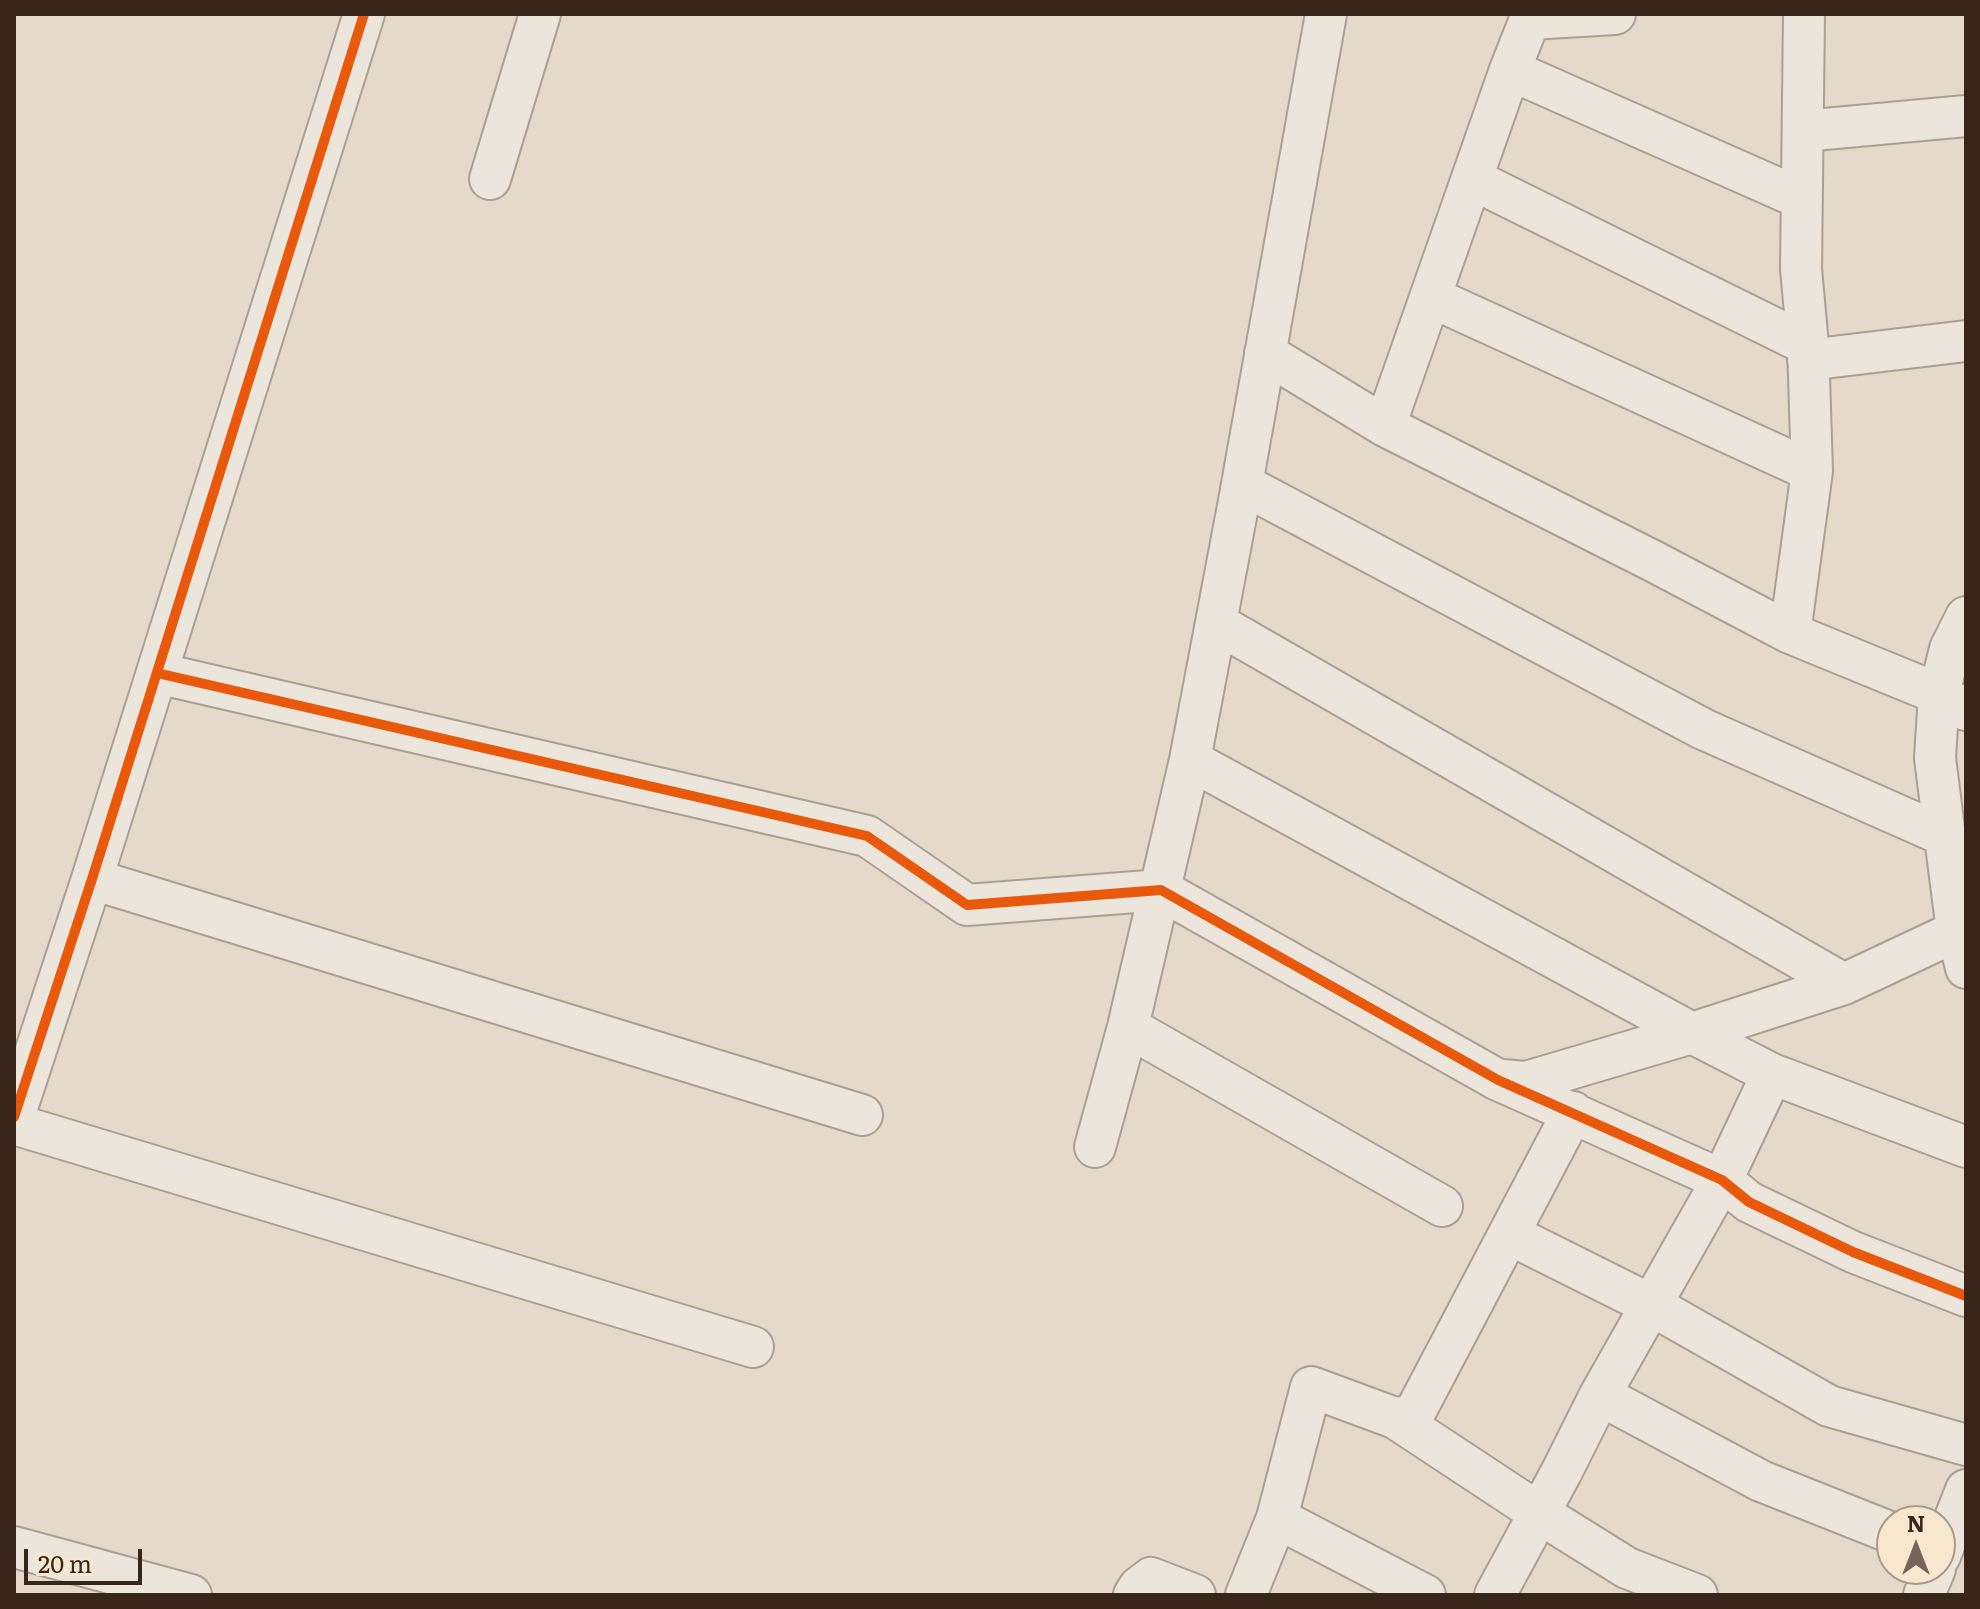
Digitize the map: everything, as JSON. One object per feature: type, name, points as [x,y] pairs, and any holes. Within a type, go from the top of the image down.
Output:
[{"type":"street","points":[[364,14],[92,879],[16,1103],[753,1347]]},
{"type":"street","points":[[490,179],[540,14]]},
{"type":"street","points":[[1095,1147],[1128,1027],[1190,760],[1326,14]]},
{"type":"street","points":[[1385,426],[1531,16],[1615,14]]},
{"type":"street","points":[[1790,633],[1812,471],[1808,352],[1801,269],[1804,14]]},
{"type":"street","points":[[1510,70],[1802,199]]},
{"type":"street","points":[[1803,131],[1966,116]]},
{"type":"street","points":[[1472,179],[1808,352],[1966,341]]},
{"type":"street","points":[[1431,297],[1812,471]]},
{"type":"street","points":[[1265,353],[1385,426],[1790,633],[1952,702]]},
{"type":"street","points":[[1242,484],[1703,729],[1943,835]]},
{"type":"street","points":[[1498,1080],[1526,1082],[1692,1033],[1963,945],[1943,835],[1935,758],[1952,702],[1950,649],[1966,617]]},
{"type":"street","points":[[1216,623],[1844,984]]},
{"type":"street","points":[[157,673],[867,836],[967,905],[1161,890],[1498,1080],[1722,1180],[1749,1202],[1853,1252],[1966,1296]]},
{"type":"street","points":[[1190,760],[1772,1074],[1966,1147]]},
{"type":"street","points":[[92,879],[862,1115]]},
{"type":"street","points":[[1128,1027],[1442,1206]]},
{"type":"street","points":[[1495,1595],[1600,1395],[1722,1180],[1772,1074]]},
{"type":"street","points":[[1395,1418],[1413,1416],[1573,1112]]},
{"type":"street","points":[[1509,1234],[1651,1305],[1829,1406],[1966,1445]]},
{"type":"street","points":[[1246,1595],[1277,1518],[1311,1387],[1395,1418],[1627,1568],[1697,1595]]},
{"type":"street","points":[[1600,1395],[1761,1481],[1876,1527]]},
{"type":"street","points":[[1956,1515],[1966,1490]]},
{"type":"street","points":[[1277,1518],[1425,1595]]},
{"type":"street","points":[[14,1547],[191,1595]]},
{"type":"street","points":[[1134,1595],[1151,1578],[1195,1595]]},
{"type":"cycle path","points":[[14,1117],[364,14]]},
{"type":"cycle path","points":[[157,673],[867,836],[967,905],[1161,890],[1498,1080],[1722,1180],[1749,1202],[1853,1252],[1966,1296]]}]
